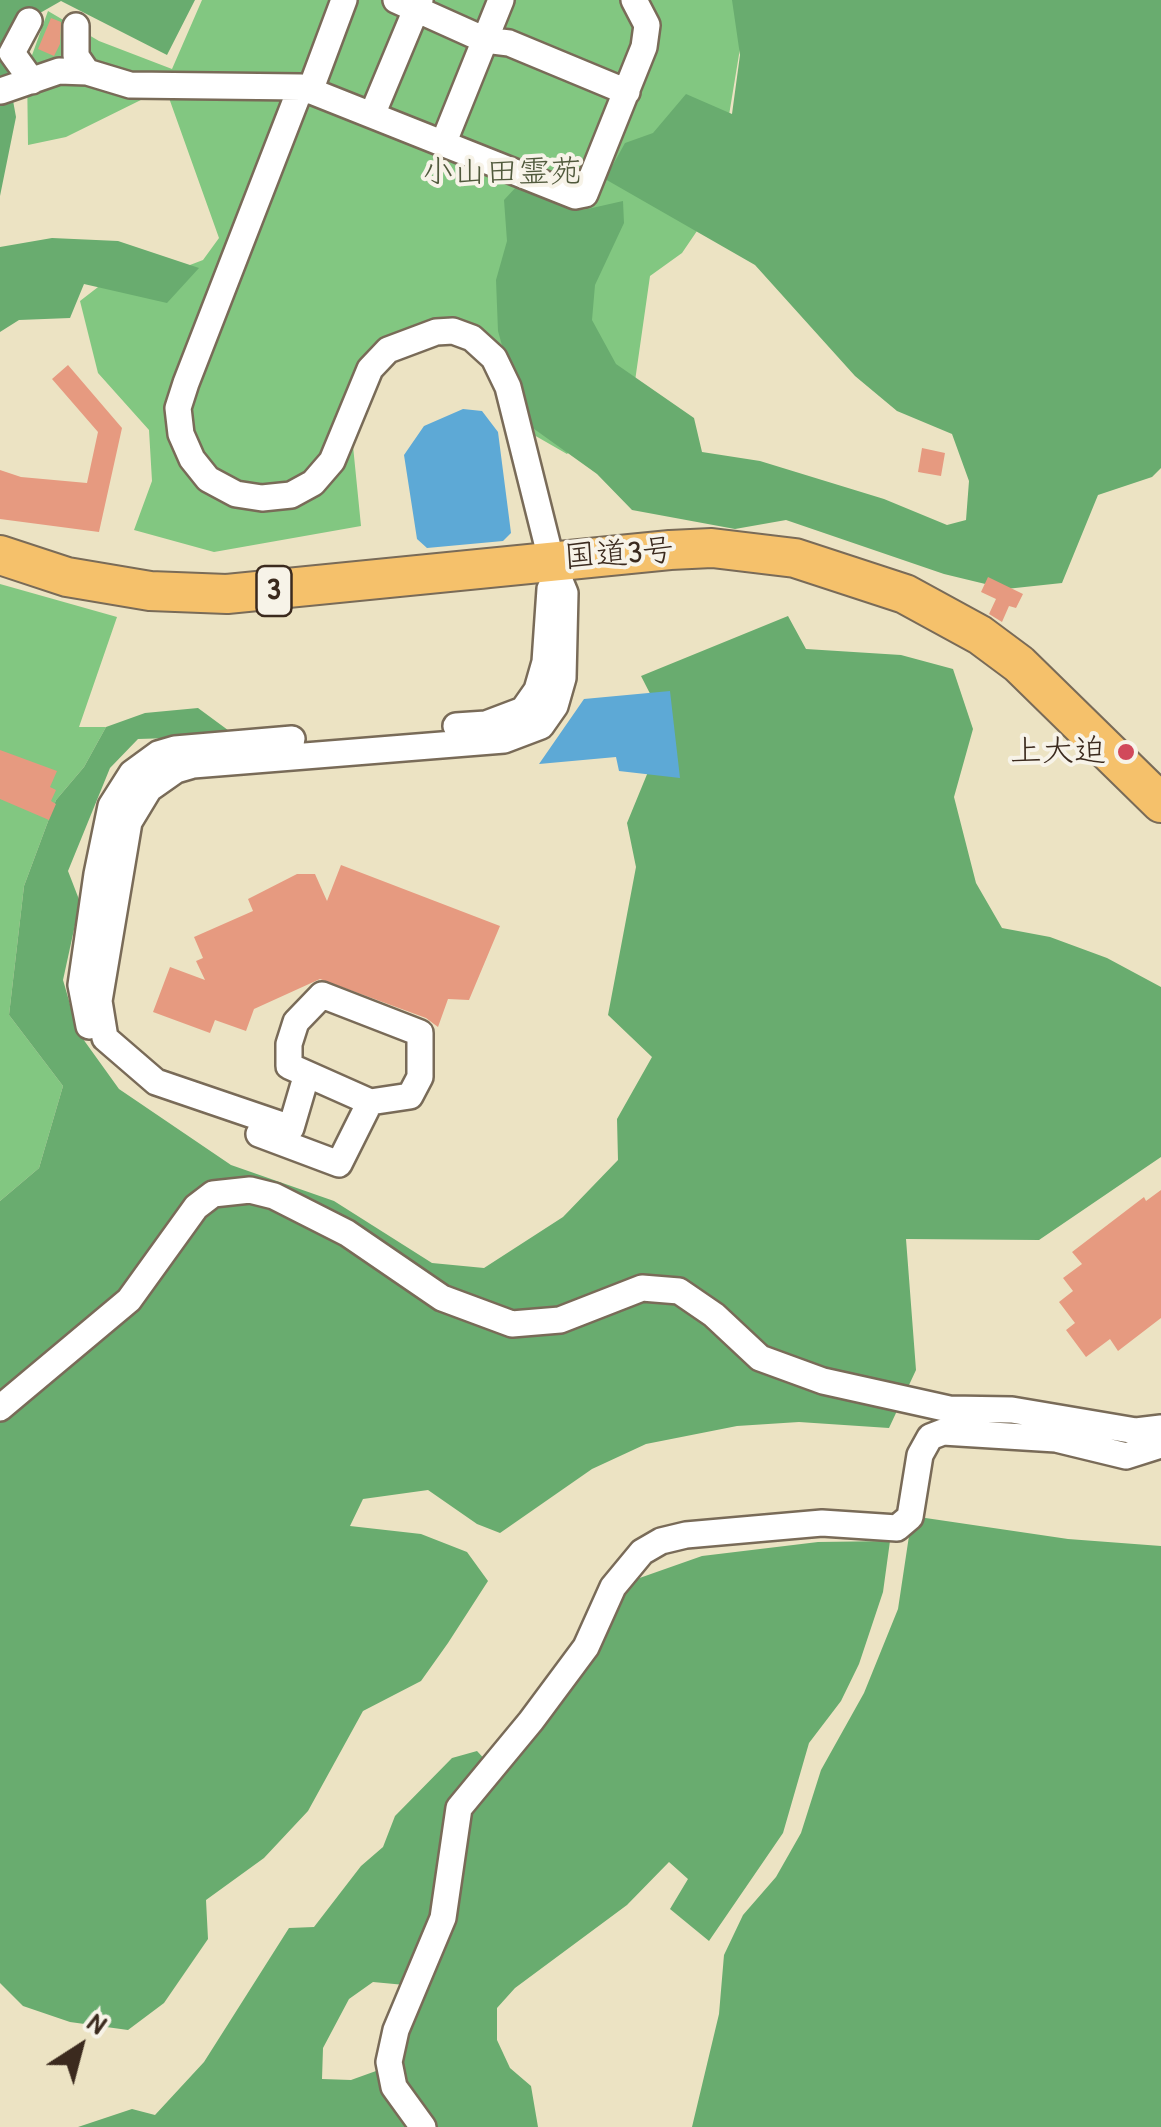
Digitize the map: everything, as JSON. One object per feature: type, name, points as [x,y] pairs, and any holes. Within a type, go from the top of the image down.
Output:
[{"type":"highway","name":"国道3号","points":[[0,555],[67,577],[150,591],[227,594],[670,550],[756,552],[844,570],[905,594],[980,635],[1019,664],[1158,792]]},
{"type":"street","points":[[306,1077],[291,1128],[156,1082],[105,1038],[99,1001],[129,822],[150,789],[176,770],[504,740],[541,726],[554,706],[563,678],[566,640],[565,593],[551,560],[508,387],[494,358],[472,338],[453,331],[398,343],[379,358],[362,387],[332,462],[314,483],[291,495],[262,498],[236,494],[208,479],[192,459],[181,434],[178,408],[186,383],[344,0]]},
{"type":"street","points":[[443,144],[501,0]]},
{"type":"street","points":[[1,91],[60,71],[87,72],[130,85],[305,89],[575,196],[585,194],[627,92],[648,26],[634,0]]},
{"type":"street","points":[[372,115],[411,3],[485,40],[508,43],[627,92]]},
{"type":"street","points":[[29,21],[12,53],[32,81]]},
{"type":"street","points":[[76,26],[76,56],[87,72]]},
{"type":"street","points":[[370,1102],[340,1164],[136,1088],[107,1058],[88,1022],[81,985],[111,806],[132,773],[158,754],[175,749],[486,724],[523,710],[537,690],[545,662],[551,560]]},
{"type":"street","points":[[322,995],[420,1033],[424,1055],[420,1077],[410,1096],[370,1102],[306,1077],[290,1066],[289,1044],[296,1022],[322,995]]},
{"type":"street","points":[[0,1408],[128,1300],[196,1207],[213,1194],[250,1190],[274,1196],[347,1232],[442,1298],[512,1324],[560,1320],[642,1288],[679,1291],[714,1315],[760,1358],[824,1381],[948,1409],[1012,1410],[1136,1431],[1161,1428]]},
{"type":"street","points":[[422,2127],[394,2087],[389,2062],[396,2030],[443,1918],[459,1808],[575,1662],[613,1586],[642,1552],[686,1534],[822,1523],[897,1528],[910,1517],[920,1455],[930,1437],[944,1432],[1056,1439],[1126,1456],[1161,1445]]},
{"type":"green space","points":[[0,0],[195,0],[167,55],[61,1],[26,21],[6,62],[16,117],[0,196]]},
{"type":"green space","name":"小山田霊苑","points":[[202,0],[748,0],[714,206],[682,253],[650,276],[635,381],[567,454],[513,423],[506,397],[475,350],[441,340],[391,359],[372,385],[352,436],[361,526],[214,552],[134,530],[152,481],[149,430],[98,373],[80,301],[111,277],[135,286],[203,260],[219,238],[169,98],[151,95],[66,137],[28,145],[27,69],[48,11],[99,41],[172,69]]},
{"type":"green space","points":[[732,0],[1161,0],[1161,468],[1152,477],[1098,495],[1062,583],[1006,589],[944,574],[786,520],[735,529],[632,510],[597,474],[523,421],[498,331],[496,280],[507,241],[504,200],[518,185],[583,210],[623,201],[624,223],[595,285],[592,320],[616,364],[694,418],[702,452],[760,461],[884,499],[947,525],[966,520],[969,481],[952,434],[897,411],[855,376],[755,265],[605,179],[625,143],[653,133],[686,94],[732,114],[740,55]]},
{"type":"green space","points":[[52,238],[118,241],[199,268],[167,303],[84,284],[70,318],[19,320],[0,332],[0,247]]},
{"type":"green space","points":[[0,584],[117,617],[79,727],[106,727],[84,767],[56,800],[24,886],[9,1015],[63,1086],[39,1168],[0,1201]]},
{"type":"green space","points":[[788,616],[806,649],[901,655],[953,669],[973,729],[954,797],[976,883],[1002,928],[1050,937],[1107,958],[1161,987],[1161,1157],[1039,1240],[906,1239],[916,1370],[889,1428],[799,1422],[737,1426],[646,1444],[592,1469],[500,1533],[477,1524],[428,1490],[363,1499],[350,1526],[421,1534],[467,1552],[488,1581],[448,1643],[421,1681],[363,1711],[308,1811],[264,1858],[206,1900],[208,1939],[164,2003],[128,2030],[70,2022],[23,2006],[0,1983],[0,1201],[39,1168],[63,1086],[9,1015],[24,886],[56,800],[84,767],[106,727],[145,713],[198,708],[236,736],[138,739],[110,768],[68,871],[80,902],[63,980],[78,1032],[119,1089],[231,1165],[334,1201],[432,1263],[484,1268],[563,1217],[618,1160],[617,1119],[652,1057],[608,1015],[636,867],[627,823],[650,767],[661,715],[641,676]]},
{"type":"green space","points":[[912,1516],[1068,1539],[1161,1546],[1161,2127],[692,2127],[719,2014],[724,1955],[743,1915],[776,1877],[801,1833],[821,1770],[864,1693],[898,1609]]},
{"type":"green space","points":[[890,1541],[883,1592],[859,1664],[841,1701],[809,1743],[783,1833],[709,1941],[670,1909],[688,1879],[669,1862],[627,1905],[515,1988],[497,2008],[497,2040],[510,2068],[531,2086],[538,2127],[426,2127],[395,2071],[405,1985],[373,1982],[349,1999],[323,2048],[322,2079],[351,2080],[376,2071],[407,2127],[78,2127],[132,2109],[155,2115],[204,2062],[289,1928],[314,1927],[361,1866],[383,1847],[395,1816],[452,1758],[477,1751],[490,1765],[631,1581],[702,1556],[818,1542]]},
{"type":"water","points":[[463,409],[482,411],[498,432],[511,533],[503,541],[427,548],[417,539],[404,455],[424,426]]},
{"type":"water","points":[[670,691],[680,778],[619,771],[616,757],[539,764],[584,699]]},
{"type":"building","points":[[51,18],[61,22],[60,44],[54,56],[38,49]]},
{"type":"building","points":[[68,365],[122,428],[99,532],[0,519],[0,470],[21,477],[87,483],[98,432],[52,379]]},
{"type":"building","points":[[922,448],[945,453],[941,476],[918,472]]},
{"type":"building","points":[[988,577],[1023,594],[1016,608],[1009,606],[1002,622],[989,614],[996,599],[981,592]]},
{"type":"building","points":[[0,750],[57,771],[50,787],[56,790],[51,801],[56,804],[49,820],[0,799]]},
{"type":"building","points":[[341,865],[500,926],[469,1000],[448,999],[438,1027],[426,1018],[320,979],[254,1009],[246,1031],[215,1020],[210,1033],[153,1012],[170,967],[205,980],[196,961],[203,958],[194,937],[253,911],[248,899],[297,874],[315,874],[327,901]]},
{"type":"building","points":[[1161,1190],[1161,1318],[1118,1351],[1110,1339],[1086,1357],[1066,1330],[1075,1323],[1059,1302],[1073,1291],[1063,1278],[1082,1264],[1072,1252],[1144,1197],[1146,1201]]},
{"type":"place","name":"上大迫","points":[[1126,752]]}]
